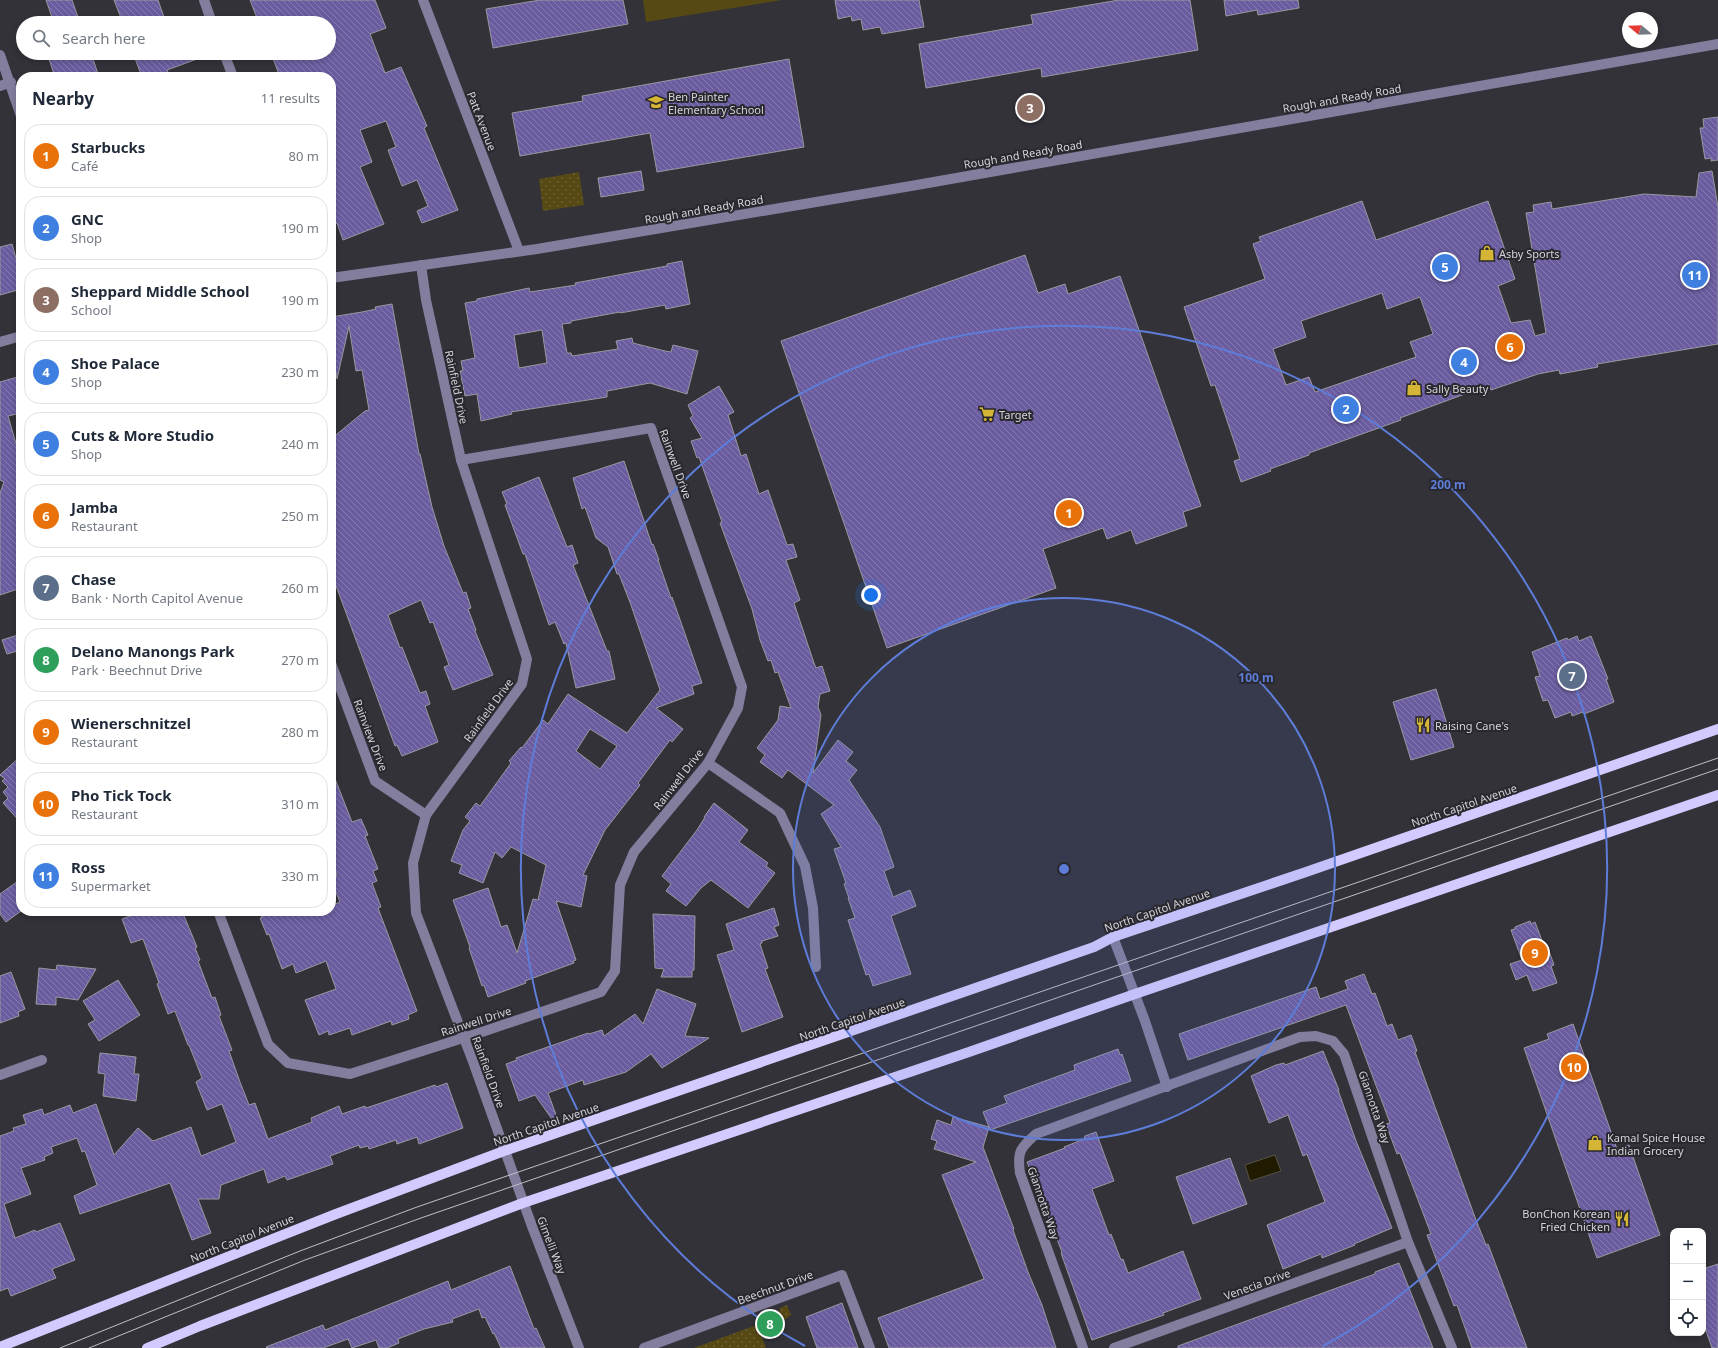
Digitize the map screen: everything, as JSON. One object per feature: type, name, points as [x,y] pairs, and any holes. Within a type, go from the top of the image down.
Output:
[{"type":"main road","name":"North Capitol Avenue","points":[[0,1347],[336,1214],[504,1151],[1087,950],[1113,937],[1306,872],[1718,729]]},
{"type":"main road","points":[[147,1348],[200,1326],[523,1203],[961,1055],[1718,795]]},
{"type":"street","points":[[204,0],[210,16]]},
{"type":"street","name":"Patt Avenue","points":[[423,0],[518,251]]},
{"type":"street","name":"Rough and Ready Road","points":[[336,277],[518,251],[919,185],[1718,44]]},
{"type":"street","points":[[0,55],[16,101]]},
{"type":"street","points":[[227,60],[231,72]]},
{"type":"street","points":[[0,86],[10,82]]},
{"type":"street","name":"Rainfield Drive","points":[[421,265],[426,300],[461,460],[527,660],[522,684],[426,815],[413,863],[416,913],[464,1038],[504,1151]]},
{"type":"street","points":[[0,342],[16,337]]},
{"type":"street","name":"Rainwell Drive","points":[[220,916],[268,1044],[288,1063],[350,1074],[601,992],[615,971],[620,884],[634,852],[708,763],[738,708],[742,687],[651,428],[461,460]]},
{"type":"street","name":"Rainview Drive","points":[[336,677],[375,780],[426,815]]},
{"type":"street","points":[[708,763],[780,814],[805,866],[813,908],[816,966]]},
{"type":"street","points":[[1113,937],[1135,994],[1167,1087]]},
{"type":"street","name":"Giannotta Way","points":[[1083,1348],[1020,1173],[1018,1158],[1026,1144],[1036,1134],[1300,1037],[1316,1036],[1333,1041],[1344,1054],[1408,1242],[1452,1348]]},
{"type":"street","points":[[0,1075],[42,1060]]},
{"type":"street","name":"Gimelli Way","points":[[504,1151],[579,1348]]},
{"type":"street","name":"Venecia Drive","points":[[1114,1348],[1408,1242]]},
{"type":"street","name":"Beechnut Drive","points":[[644,1348],[842,1275],[870,1348]]},
{"type":"shaded area","points":[[643,0],[782,0],[646,22]]},
{"type":"shaded area","points":[[579,172],[584,205],[543,211],[539,179]]},
{"type":"shaded area","points":[[1275,1155],[1281,1171],[1250,1181],[1245,1165]]},
{"type":"shaded area","points":[[787,1305],[791,1315],[762,1337],[766,1348],[694,1348],[778,1317],[780,1308]]},
{"type":"building","points":[[46,0],[72,0],[78,16],[52,16]]},
{"type":"building","points":[[114,0],[158,0],[164,16],[120,16]]},
{"type":"building","points":[[250,0],[375,0],[386,28],[370,34],[385,73],[401,67],[427,126],[424,128],[458,210],[422,223],[417,211],[428,206],[417,180],[402,186],[388,150],[396,147],[386,121],[360,130],[372,162],[360,167],[384,224],[343,240],[336,223],[336,72],[278,72],[274,60],[336,60],[336,16],[256,16]]},
{"type":"building","points":[[540,0],[623,0],[628,24],[493,48],[486,9]]},
{"type":"building","points":[[835,0],[919,0],[924,27],[882,34],[880,27],[863,30],[861,19],[852,21],[851,16],[838,19]]},
{"type":"building","points":[[1119,0],[1190,0],[1198,50],[1042,77],[1041,68],[926,88],[919,44],[1033,24],[1031,15]]},
{"type":"building","points":[[1224,0],[1298,0],[1299,8],[1258,15],[1257,10],[1226,16]]},
{"type":"building","points":[[789,59],[804,147],[657,172],[650,133],[520,156],[512,113],[583,101],[582,96]]},
{"type":"building","points":[[49,60],[93,60],[97,72],[53,72]]},
{"type":"building","points":[[136,60],[194,60],[167,70],[168,72],[140,72]]},
{"type":"building","points":[[1718,117],[1718,160],[1711,161],[1711,158],[1705,159],[1700,128],[1704,128],[1703,119]]},
{"type":"building","points":[[641,171],[644,190],[601,197],[598,178]]},
{"type":"building","points":[[1712,171],[1718,207],[1718,344],[1597,364],[1598,367],[1560,374],[1559,370],[1538,374],[1491,390],[1489,385],[1400,418],[1401,420],[1309,453],[1309,455],[1270,469],[1271,471],[1241,482],[1234,461],[1240,459],[1215,385],[1211,386],[1184,307],[1265,279],[1253,244],[1261,241],[1259,237],[1362,201],[1376,240],[1488,201],[1515,279],[1498,286],[1511,323],[1530,320],[1535,336],[1546,333],[1526,213],[1534,212],[1533,205],[1551,202],[1552,209],[1644,194],[1696,197],[1699,173]],"holes":[[[1382,293],[1387,309],[1420,297],[1433,334],[1410,342],[1416,357],[1315,392],[1309,377],[1286,385],[1273,349],[1306,337],[1301,321]]]},
{"type":"building","points":[[12,244],[16,258],[16,291],[0,295],[0,247]]},
{"type":"building","name":"Target","points":[[1025,255],[1038,293],[1065,284],[1068,294],[1120,276],[1201,506],[1183,512],[1187,526],[1136,544],[1131,530],[1107,539],[1103,528],[1043,549],[1056,588],[887,648],[781,341]]},
{"type":"building","points":[[682,261],[690,304],[666,309],[665,305],[620,312],[562,324],[567,353],[571,353],[572,356],[618,349],[616,341],[632,338],[633,343],[665,351],[671,352],[673,345],[698,351],[687,394],[650,383],[607,391],[607,397],[511,412],[512,414],[481,421],[477,394],[465,396],[460,371],[463,371],[461,361],[475,358],[465,303],[529,288],[530,292],[576,285],[575,283],[667,266],[667,264]],"holes":[[[542,330],[547,363],[519,368],[514,335]]]},
{"type":"building","points":[[392,304],[419,454],[432,507],[444,546],[463,593],[466,592],[471,608],[468,609],[476,630],[475,631],[493,675],[453,690],[444,667],[449,665],[433,622],[430,623],[421,600],[388,615],[400,648],[402,647],[420,693],[426,691],[430,704],[425,706],[438,742],[402,756],[397,745],[395,746],[336,586],[336,435],[365,411],[369,410],[362,370],[356,371],[349,326],[337,379],[336,316],[376,309],[375,307]]},
{"type":"building","points":[[16,377],[16,414],[8,416],[16,444],[16,590],[0,595],[0,493],[4,482],[0,480],[0,382]]},
{"type":"building","points":[[719,386],[734,412],[728,415],[741,456],[746,454],[759,494],[768,490],[787,545],[793,544],[797,557],[786,560],[800,600],[794,603],[816,668],[822,666],[830,691],[820,694],[818,707],[821,715],[813,773],[838,740],[853,752],[846,761],[857,770],[849,780],[880,827],[894,867],[884,871],[893,897],[910,890],[916,906],[891,916],[911,974],[873,986],[869,974],[866,975],[848,920],[855,918],[844,884],[846,883],[834,849],[841,847],[821,814],[834,805],[788,770],[782,778],[760,762],[765,755],[757,748],[778,720],[780,706],[791,708],[778,672],[775,673],[771,660],[768,661],[760,640],[752,609],[720,523],[722,522],[699,457],[697,458],[691,441],[702,438],[690,418],[693,416],[688,405]]},
{"type":"building","points":[[624,461],[652,545],[653,544],[659,560],[671,598],[672,597],[702,683],[692,686],[694,694],[656,708],[683,729],[672,742],[670,740],[638,783],[640,785],[605,830],[583,875],[587,876],[581,907],[556,901],[576,960],[573,961],[574,963],[525,981],[526,983],[488,997],[484,985],[482,986],[453,900],[488,888],[501,927],[507,925],[517,953],[533,899],[538,900],[546,865],[511,847],[502,858],[495,852],[483,883],[459,873],[462,865],[451,861],[463,830],[470,821],[465,817],[476,803],[480,806],[511,763],[509,761],[521,747],[522,748],[543,720],[548,724],[568,694],[627,733],[660,690],[631,605],[619,574],[617,574],[608,547],[596,538],[585,507],[582,509],[573,478]],"holes":[[[590,729],[617,746],[600,769],[576,751]]]},
{"type":"building","points":[[539,477],[567,547],[572,545],[578,563],[573,565],[607,651],[609,651],[615,679],[576,688],[566,643],[564,644],[555,622],[549,625],[525,554],[523,554],[505,505],[507,504],[502,492]]},
{"type":"building","points":[[16,636],[16,651],[7,654],[2,640]]},
{"type":"building","points":[[1577,636],[1579,641],[1591,636],[1608,679],[1606,679],[1614,702],[1584,714],[1583,712],[1572,716],[1571,712],[1555,718],[1548,700],[1543,701],[1535,677],[1540,676],[1532,652],[1567,638],[1568,640]]},
{"type":"building","name":"Raising Cane's","points":[[1436,689],[1454,747],[1411,760],[1393,702]]},
{"type":"building","points":[[16,761],[16,817],[3,803],[8,798],[3,792],[8,787],[2,781],[5,779],[0,775]]},
{"type":"building","points":[[336,781],[352,822],[361,819],[368,835],[365,836],[378,869],[373,871],[377,881],[372,883],[381,907],[378,908],[417,1011],[408,1015],[409,1019],[392,1025],[391,1021],[352,1035],[350,1028],[329,1035],[328,1031],[319,1035],[305,1000],[336,989],[326,961],[296,973],[293,964],[282,969],[269,934],[267,935],[260,918],[262,918],[261,916],[336,916],[336,904],[340,902],[336,892]]},
{"type":"building","points":[[714,803],[748,830],[739,842],[768,863],[766,866],[775,873],[748,908],[711,880],[701,888],[686,906],[666,891],[671,884],[662,876],[697,830]]},
{"type":"building","points":[[16,883],[16,915],[6,922],[0,914],[0,894]]},
{"type":"building","points":[[774,908],[779,925],[774,927],[778,936],[762,941],[760,944],[768,968],[765,969],[783,1017],[742,1032],[717,955],[734,950],[726,924]]},
{"type":"building","points":[[653,914],[695,916],[694,970],[692,971],[692,977],[661,977],[664,969],[655,968]]},
{"type":"building","points":[[130,916],[184,916],[197,947],[195,948],[200,960],[198,961],[212,998],[215,997],[221,1015],[219,1016],[232,1050],[229,1051],[240,1082],[249,1105],[255,1103],[268,1139],[312,1122],[311,1118],[339,1106],[342,1114],[365,1106],[366,1108],[435,1085],[436,1087],[447,1083],[463,1128],[419,1144],[417,1137],[397,1144],[396,1140],[369,1149],[368,1146],[360,1148],[359,1145],[330,1156],[333,1164],[287,1180],[285,1176],[268,1183],[264,1169],[221,1185],[219,1199],[198,1199],[211,1233],[192,1240],[170,1183],[80,1214],[74,1196],[97,1185],[85,1151],[82,1152],[77,1138],[51,1147],[53,1153],[44,1157],[45,1160],[21,1168],[31,1194],[4,1204],[15,1238],[35,1230],[36,1232],[60,1223],[75,1260],[52,1269],[56,1278],[11,1296],[8,1288],[0,1291],[0,1136],[14,1131],[13,1128],[26,1124],[23,1115],[42,1109],[44,1115],[70,1105],[73,1113],[96,1104],[114,1155],[138,1128],[153,1141],[191,1127],[201,1156],[236,1142],[222,1104],[207,1110],[196,1082],[202,1078],[175,1011],[168,1014],[157,984],[159,983],[143,939],[131,943],[122,919]]},
{"type":"building","points":[[1530,921],[1531,924],[1535,922],[1544,946],[1547,945],[1554,965],[1551,966],[1557,983],[1533,991],[1527,975],[1516,980],[1510,964],[1522,960],[1511,930]]},
{"type":"building","points":[[57,965],[96,969],[78,1000],[56,997],[56,1005],[36,1004],[39,968],[56,970]]},
{"type":"building","points":[[11,972],[25,1009],[18,1012],[19,1016],[0,1023],[0,976]]},
{"type":"building","points":[[1364,974],[1372,994],[1375,993],[1387,1026],[1392,1024],[1398,1040],[1411,1035],[1417,1051],[1415,1052],[1476,1220],[1486,1245],[1488,1244],[1527,1348],[1472,1348],[1457,1305],[1454,1306],[1427,1235],[1431,1234],[1400,1153],[1397,1154],[1386,1124],[1390,1123],[1346,1005],[1188,1060],[1179,1034],[1316,987],[1320,999],[1348,989],[1345,981]]},
{"type":"building","points":[[118,980],[140,1015],[99,1041],[88,1024],[95,1020],[83,1001]]},
{"type":"building","points":[[657,989],[696,1004],[685,1036],[709,1038],[662,1068],[651,1054],[626,1072],[584,1085],[583,1080],[548,1093],[558,1120],[554,1122],[535,1095],[519,1101],[506,1064],[517,1060],[516,1058],[588,1033],[602,1030],[604,1036],[635,1014],[643,1024]]},
{"type":"building","points":[[1573,1024],[1617,1149],[1629,1145],[1660,1235],[1597,1258],[1524,1048],[1549,1039],[1547,1034]]},
{"type":"building","points":[[1118,1049],[1120,1055],[1122,1054],[1131,1081],[990,1130],[983,1112],[1007,1103],[1004,1096],[1075,1070],[1074,1065]]},
{"type":"building","points":[[1323,1051],[1339,1090],[1356,1141],[1392,1228],[1322,1258],[1321,1254],[1283,1269],[1267,1225],[1325,1202],[1307,1154],[1303,1156],[1288,1115],[1269,1123],[1251,1076],[1276,1065],[1284,1063],[1285,1065]]},
{"type":"building","points":[[100,1053],[136,1057],[134,1074],[139,1074],[136,1101],[103,1096],[105,1074],[98,1073]]},
{"type":"building","points":[[953,1117],[989,1127],[983,1147],[1014,1229],[1013,1230],[1028,1272],[1042,1305],[1056,1348],[889,1348],[878,1318],[984,1279],[942,1175],[976,1162],[934,1149],[937,1141],[931,1139],[937,1120],[951,1125]]},
{"type":"building","points":[[1096,1132],[1114,1181],[1092,1189],[1109,1235],[1111,1234],[1121,1260],[1123,1259],[1128,1273],[1183,1251],[1201,1299],[1163,1313],[1164,1315],[1092,1340],[1061,1253],[1062,1252],[1027,1162],[1065,1148],[1064,1147],[1084,1139],[1085,1136]]},
{"type":"building","points":[[1230,1158],[1247,1204],[1193,1224],[1176,1177]]},
{"type":"building","points":[[1399,1263],[1433,1348],[1178,1348],[1178,1346],[1375,1274],[1375,1272]]},
{"type":"building","points":[[1718,1264],[1718,1348],[1712,1348],[1706,1331],[1706,1268]]},
{"type":"building","points":[[510,1266],[534,1329],[536,1328],[545,1348],[501,1348],[485,1317],[482,1318],[479,1309],[452,1319],[453,1322],[424,1329],[398,1339],[399,1343],[387,1348],[379,1348],[376,1340],[352,1348],[348,1339],[323,1348],[266,1347],[323,1325],[325,1330],[448,1281],[451,1290]]},
{"type":"building","points":[[842,1303],[858,1348],[817,1348],[806,1317]]},
{"type":"tram line","points":[[60,1348],[300,1251],[417,1207],[1718,758]]},
{"type":"tram line","points":[[89,1348],[305,1260],[421,1218],[1718,769]]},
{"type":"place","name":"Ben Painter Elementary School","points":[[656,102]]},
{"type":"place","name":"Sheppard Middle School","points":[[1030,108]]},
{"type":"place","name":"Asby Sports","points":[[1487,253]]},
{"type":"place","name":"Cuts & More Studio","points":[[1445,267]]},
{"type":"place","name":"Ross","points":[[1695,275]]},
{"type":"place","name":"Jamba","points":[[1510,347]]},
{"type":"place","name":"Shoe Palace","points":[[1464,362]]},
{"type":"place","name":"Sally Beauty","points":[[1414,388]]},
{"type":"place","name":"GNC","points":[[1346,409]]},
{"type":"place","name":"Target","points":[[987,414]]},
{"type":"place","name":"Starbucks","points":[[1069,513]]},
{"type":"place","name":"Chase","points":[[1572,676]]},
{"type":"place","name":"Raising Cane's","points":[[1423,725]]},
{"type":"place","name":"Wienerschnitzel","points":[[1535,953]]},
{"type":"place","name":"Pho Tick Tock","points":[[1574,1067]]},
{"type":"place","name":"Kamal Spice House Indian Grocery","points":[[1595,1143]]},
{"type":"place","name":"BonChon Korean Fried Chicken","points":[[1622,1219]]},
{"type":"place","name":"Delano Manongs Park","points":[[770,1324]]}]
